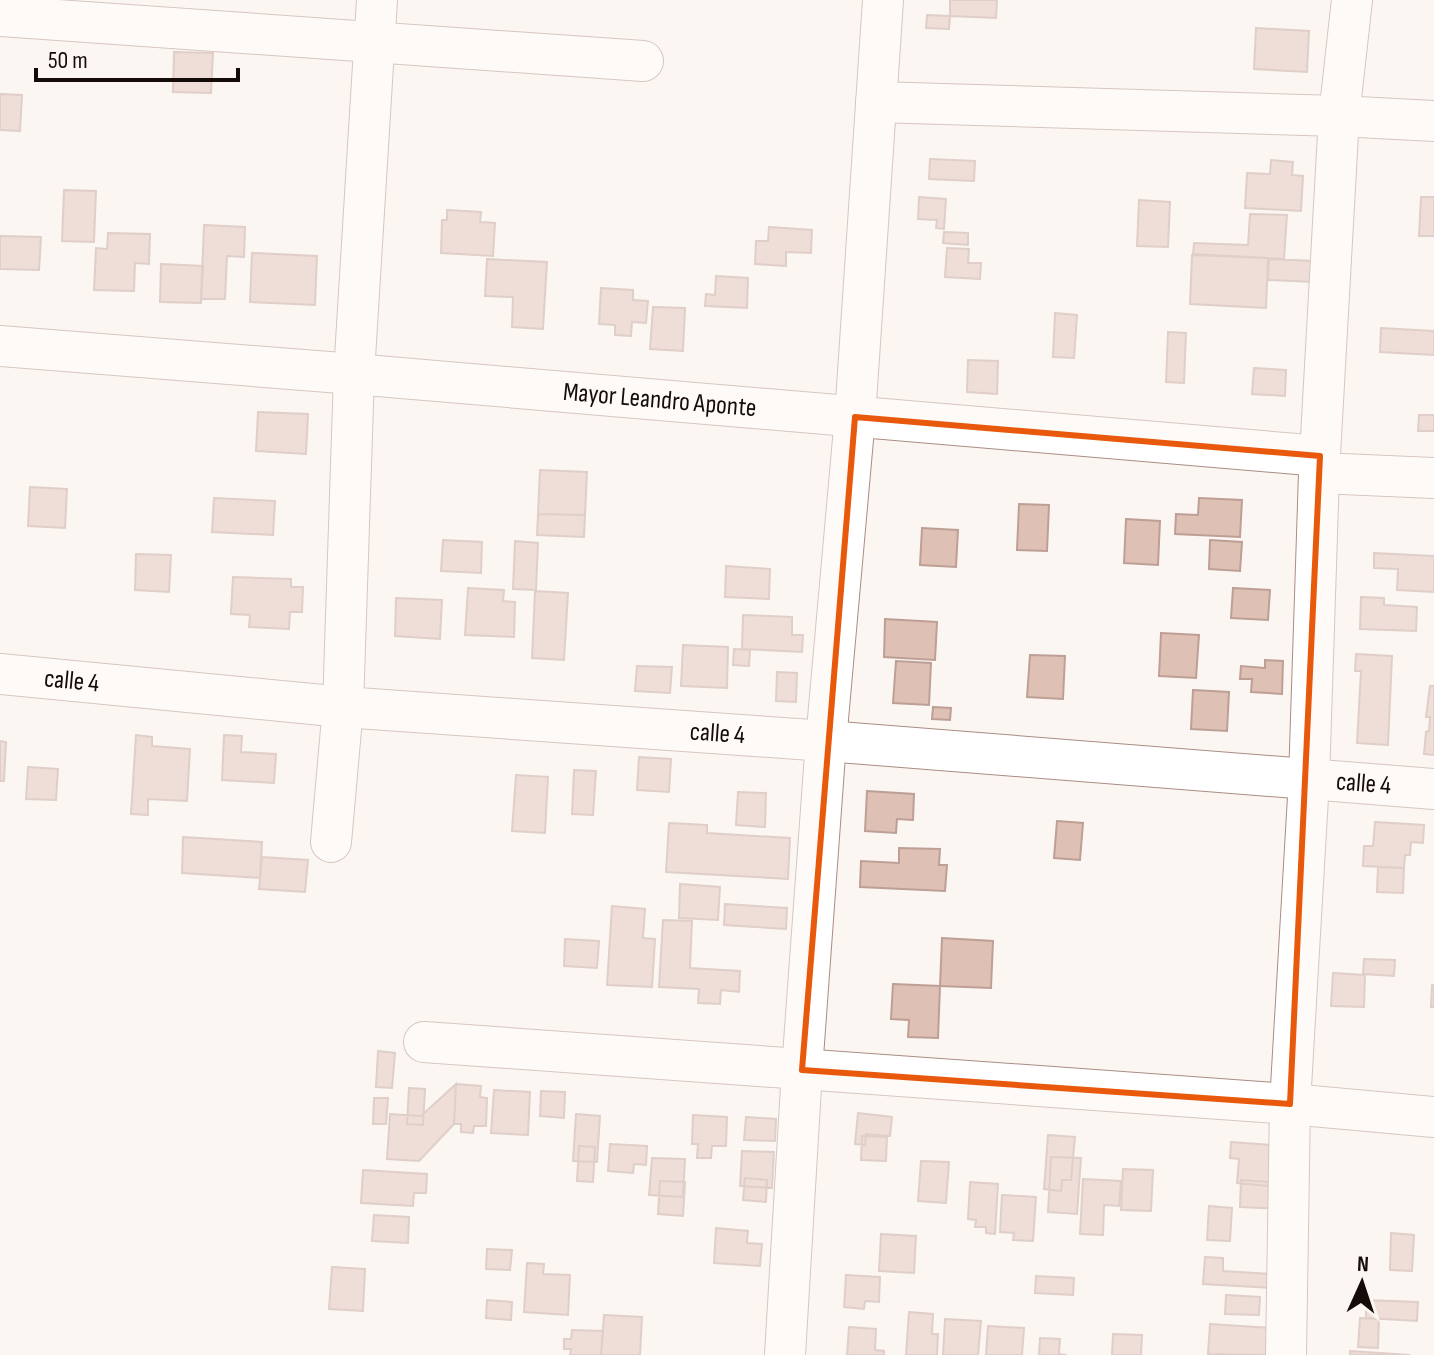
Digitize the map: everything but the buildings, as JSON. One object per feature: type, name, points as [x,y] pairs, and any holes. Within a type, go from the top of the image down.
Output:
[{"type":"street","points":[[331,842],[343,707],[354,374],[377,0]]},
{"type":"street","points":[[785,1355],[802,1070],[826,741],[855,417],[883,0]]},
{"type":"street","points":[[1286,1355],[1290,1104],[1309,780],[1320,465],[1339,116],[1352,0]]},
{"type":"street","points":[[0,16],[643,61]]},
{"type":"street","points":[[876,102],[1434,121]]},
{"type":"street","name":"Mayor Leandro Aponte","points":[[0,346],[855,417],[1434,478]]},
{"type":"street","name":"calle 4","points":[[0,674],[343,707],[1434,789]]},
{"type":"street","points":[[424,1042],[1434,1117]]},
{"type":"highlighted area","points":[[855,417],[1320,456],[1290,1104],[802,1070]]}]
